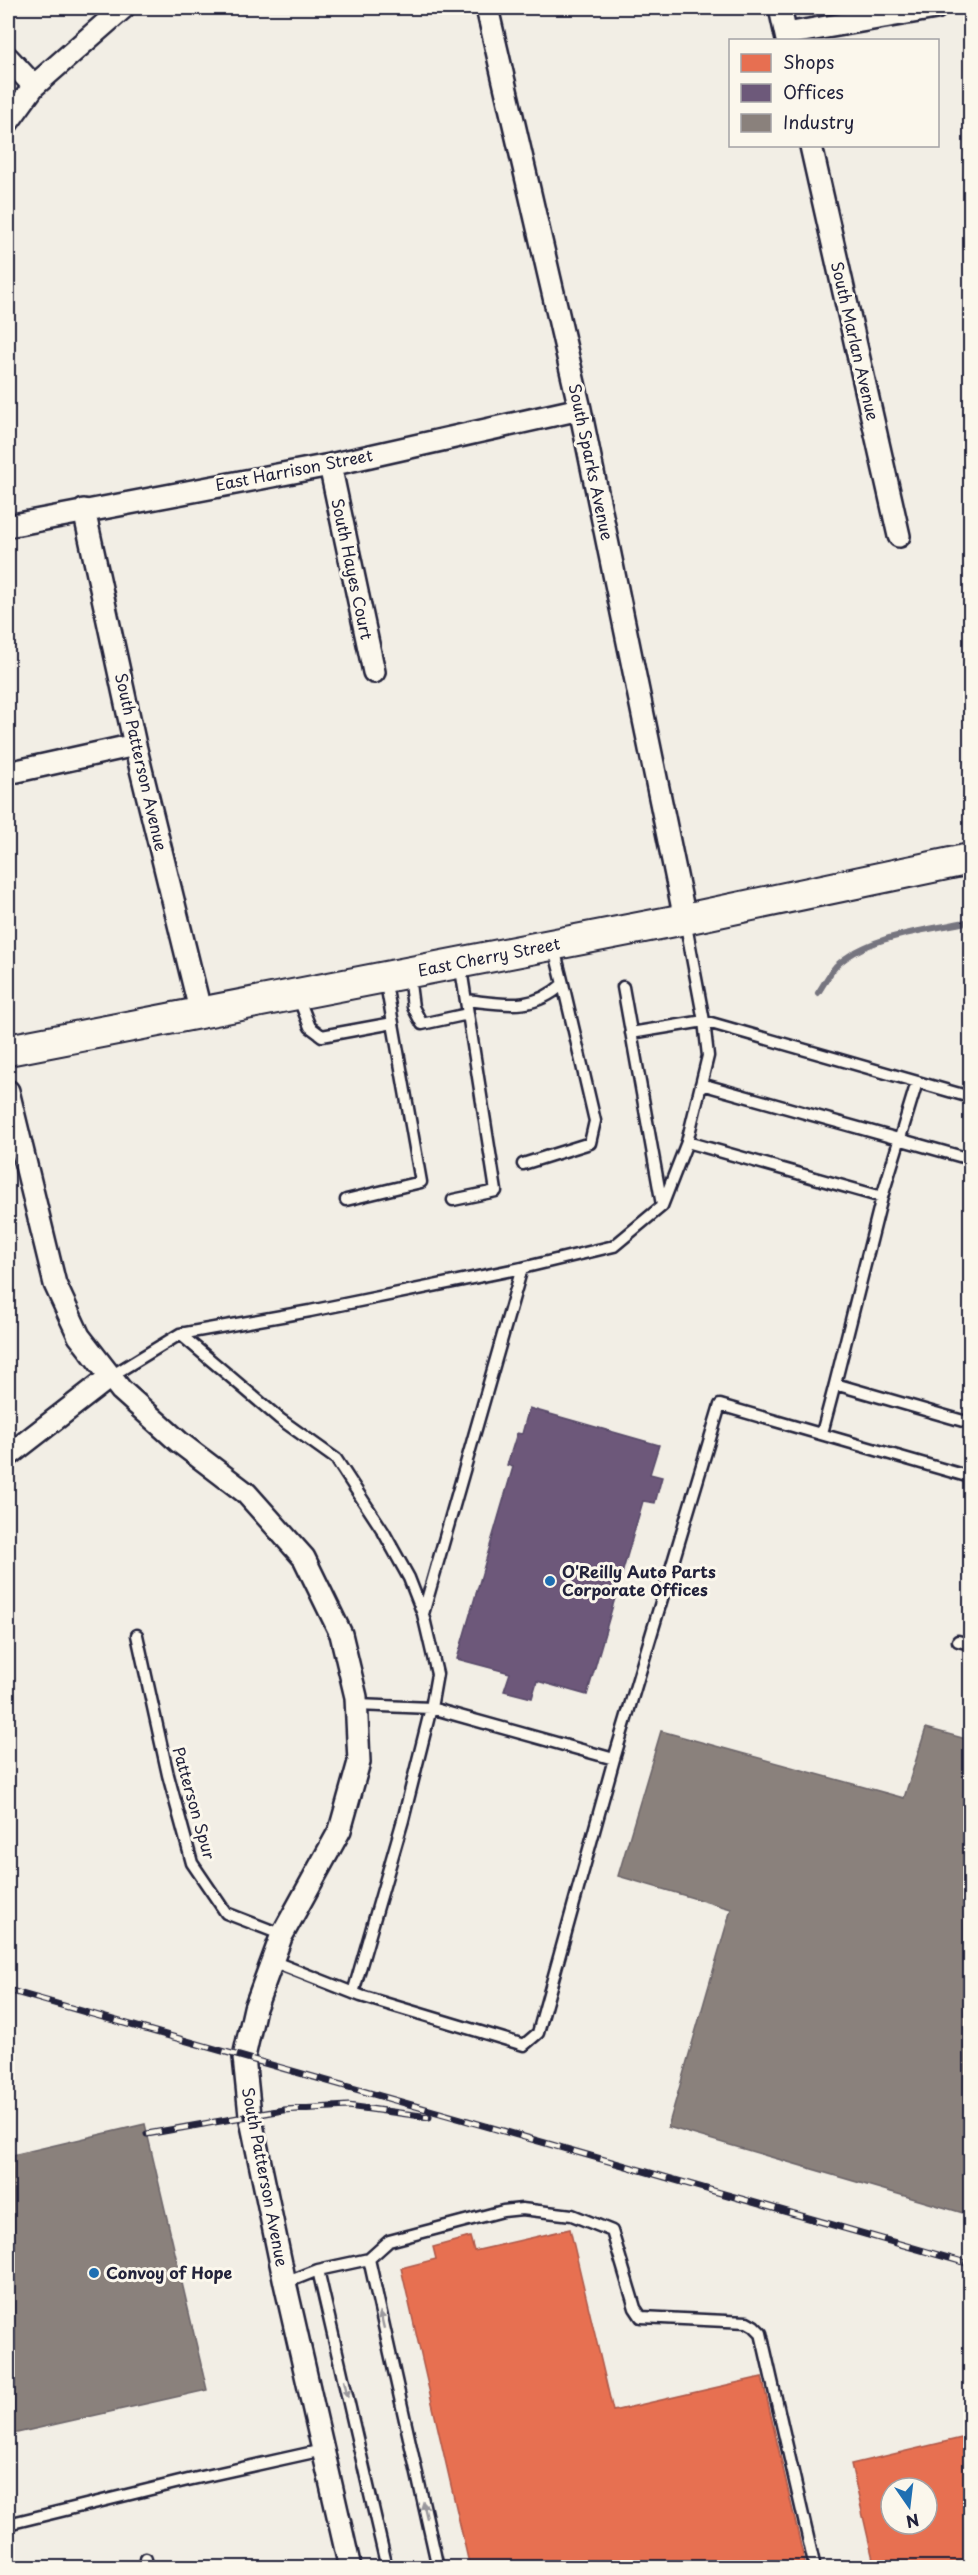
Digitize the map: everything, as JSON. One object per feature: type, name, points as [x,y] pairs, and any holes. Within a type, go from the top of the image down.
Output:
[{"type":"street","points":[[8,122],[34,86],[123,8]]},
{"type":"street","name":"South Sparks Avenue","points":[[487,8],[580,409],[685,919]]},
{"type":"street","points":[[780,8],[786,37],[936,8]]},
{"type":"street","points":[[8,58],[34,86]]},
{"type":"street","name":"South Marlan Avenue","points":[[811,147],[899,536]]},
{"type":"street","name":"East Harrison Street","points":[[8,526],[330,465],[580,409]]},
{"type":"street","name":"South Hayes Court","points":[[330,465],[374,672]]},
{"type":"street","name":"South Patterson Avenue","points":[[84,510],[135,745],[201,1014]]},
{"type":"street","points":[[8,773],[135,745]]},
{"type":"street","name":"East Cherry Street","points":[[8,1050],[685,919],[970,859]]},
{"type":"street","name":"South Patterson Avenue","points":[[8,1091],[55,1284],[79,1336],[121,1390],[179,1442],[246,1492],[304,1558],[341,1634],[357,1705],[359,1762],[340,1830],[283,1935],[272,1961],[255,2008],[244,2057],[250,2115],[285,2283],[350,2568]]},
{"type":"street","points":[[8,1456],[111,1376]]},
{"type":"lane","points":[[111,1376],[180,1334],[310,1311],[522,1268],[614,1246],[662,1206],[687,1142],[708,1056],[704,1021],[685,919]]},
{"type":"lane","points":[[523,1164],[590,1143],[595,1121],[554,945]]},
{"type":"lane","points":[[453,1200],[496,1191],[460,963]]},
{"type":"lane","points":[[397,975],[422,1024],[468,1014]]},
{"type":"lane","points":[[346,1200],[421,1182],[393,1023],[397,975]]},
{"type":"lane","points":[[466,1000],[516,1005],[550,996],[563,984]]},
{"type":"lane","points":[[623,987],[662,1206]]},
{"type":"lane","points":[[297,995],[310,1027],[322,1036],[393,1023]]},
{"type":"lane","points":[[631,1033],[704,1021],[970,1097]]},
{"type":"lane","points":[[822,1433],[882,1197],[917,1082]]},
{"type":"lane","points":[[701,1084],[970,1160]]},
{"type":"lane","points":[[687,1142],[882,1197]]},
{"type":"lane","points":[[423,1614],[522,1268]]},
{"type":"lane","points":[[180,1334],[280,1419],[336,1459],[409,1578],[423,1614],[437,1674],[431,1708],[403,1820],[353,1993]]},
{"type":"lane","points":[[835,1384],[970,1423]]},
{"type":"lane","points":[[272,1961],[353,1993],[524,2044],[538,2033],[614,1759],[720,1405],[970,1477]]},
{"type":"lane","name":"Patterson Spur","points":[[137,1635],[168,1775],[192,1863],[226,1913],[283,1935]]},
{"type":"lane","points":[[958,1641],[970,1644]]},
{"type":"lane","points":[[357,1705],[431,1708],[614,1759]]},
{"type":"lane","points":[[285,2283],[318,2270],[369,2259],[389,2241],[503,2211],[522,2209],[572,2215],[612,2231],[635,2308],[641,2317],[747,2322],[761,2333],[815,2568]]},
{"type":"lane","points":[[369,2259],[438,2568]]},
{"type":"lane","points":[[318,2270],[387,2568]]},
{"type":"lane","points":[[8,2524],[323,2450]]},
{"type":"building: Shops","points":[[570,2229],[613,2411],[762,2377],[806,2568],[470,2568],[401,2268],[436,2259],[433,2247],[470,2237],[474,2251]]},
{"type":"building: Shops","points":[[970,2436],[970,2568],[875,2568],[851,2464]]},
{"type":"building: Offices","name":"O'Reilly Auto Parts Corporate Offices","points":[[529,1408],[659,1445],[650,1474],[662,1477],[655,1503],[643,1501],[587,1695],[537,1681],[532,1698],[504,1691],[510,1673],[457,1659],[513,1467],[507,1465],[517,1433],[522,1434]]},
{"type":"building: Industry","points":[[926,1728],[970,1740],[970,2215],[668,2127],[731,1909],[618,1876],[661,1731],[904,1798]]},
{"type":"building: Industry","name":"Convoy of Hope","points":[[145,2124],[207,2390],[8,2435],[8,2156]]},
{"type":"waterway","points":[[818,993],[836,966],[865,947],[900,935],[970,921]]},
{"type":"railway","points":[[8,1990],[970,2264]]},
{"type":"railway","points":[[147,2134],[283,2110],[348,2106],[429,2117]]},
{"type":"place","name":"O'Reilly Auto Parts Corporate Offices","points":[[550,1581]]},
{"type":"place","name":"Convoy of Hope","points":[[94,2273]]}]
